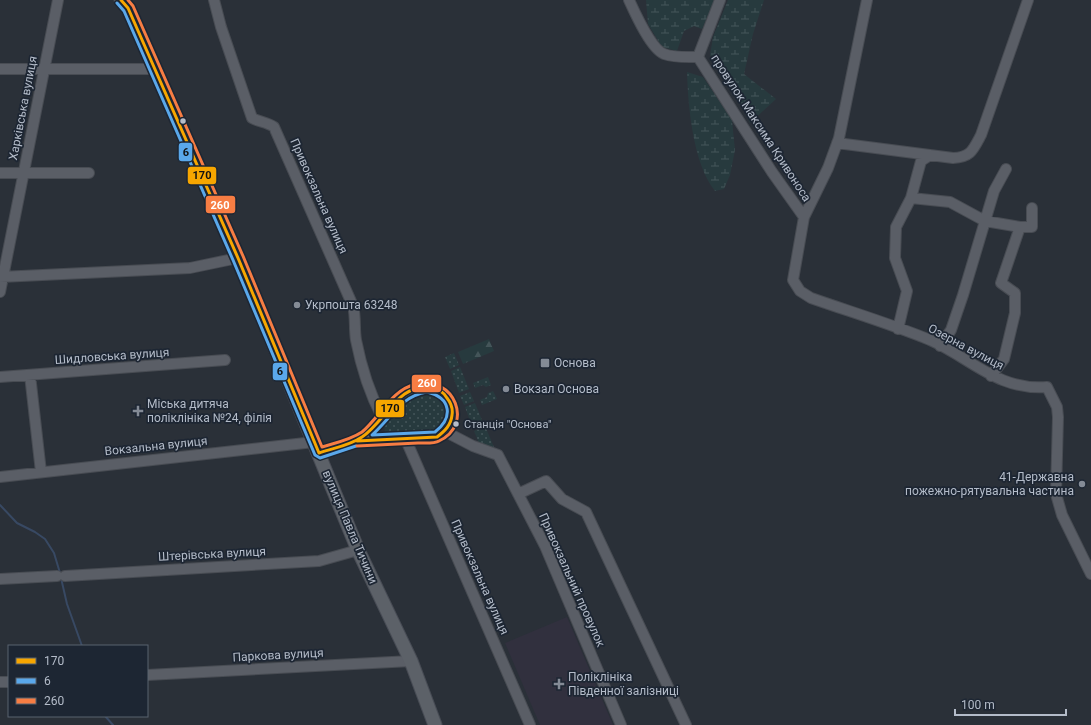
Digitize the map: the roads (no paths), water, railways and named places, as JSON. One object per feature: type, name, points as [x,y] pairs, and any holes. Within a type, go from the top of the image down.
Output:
[{"type":"main road","name":"вулиця Павла Тичини","points":[[121,0],[128,8],[154,69],[184,131],[358,550],[411,661],[434,725]]},
{"type":"street","name":"Харківська вулиця","points":[[0,292],[58,0]]},
{"type":"street","name":"Привокзальна вулиця","points":[[214,0],[221,27],[252,118],[269,123],[274,127],[354,306],[356,318],[356,339],[375,402],[382,417]]},
{"type":"street","name":"провулок Максима Кривоноса","points":[[629,0],[654,47],[663,54],[676,57],[698,56],[772,172],[804,217]]},
{"type":"street","points":[[698,56],[720,0]]},
{"type":"street","name":"Озерна вулиця","points":[[867,0],[837,143],[828,168],[804,217],[793,280],[800,291],[811,298],[898,329],[940,346],[997,379],[1033,388],[1047,387],[1057,407],[1058,417],[1056,494],[1062,515],[1091,574]]},
{"type":"street","points":[[837,143],[930,155],[964,157],[973,151],[981,135],[1028,0]]},
{"type":"street","points":[[0,69],[154,69]]},
{"type":"street","points":[[898,329],[907,291],[895,258],[896,227],[911,198],[921,161],[930,155]]},
{"type":"street","points":[[940,346],[951,330],[994,191],[1006,169]]},
{"type":"street","points":[[0,173],[88,173]]},
{"type":"street","points":[[911,198],[950,202],[985,221],[1020,227],[1032,227],[1032,208]]},
{"type":"street","points":[[991,376],[1004,359],[1016,313],[1015,292],[1001,283],[1020,227]]},
{"type":"street","points":[[2,277],[190,268],[238,258]]},
{"type":"street","name":"Шидловська вулиця","points":[[0,378],[225,360]]},
{"type":"street","points":[[30,375],[41,472]]},
{"type":"street","points":[[316,448],[357,441],[406,440],[437,437],[446,432],[452,424],[452,405],[445,394],[430,388],[420,388],[409,392],[394,404],[371,429],[357,441]]},
{"type":"street","name":"Привокзальний провулок","points":[[446,432],[473,446],[498,455],[545,546],[621,725]]},
{"type":"street","name":"Привокзальна вулиця","points":[[406,440],[530,725]]},
{"type":"street","name":"Вокзальна вулиця","points":[[0,477],[41,472],[316,448]]},
{"type":"street","points":[[518,494],[546,481],[562,499],[586,512],[686,725]]},
{"type":"street","name":"Штерівська вулиця","points":[[0,579],[319,561],[358,550]]},
{"type":"street","name":"Паркова вулиця","points":[[148,675],[411,661]]},
{"type":"waterway","points":[[0,505],[17,523],[45,539],[54,553],[60,573]]},
{"type":"waterway","points":[[61,578],[67,604],[82,645]]},
{"type":"waterway","points":[[106,717],[113,725]]},
{"type":"place","name":"Укрпошта 63248","points":[[297,305]]},
{"type":"place","name":"Основа","points":[[545,363]]},
{"type":"place","name":"Вокзал Основа","points":[[506,389]]},
{"type":"place","name":"Міська дитяча поліклініка №24, філія","points":[[138,411]]},
{"type":"place","name":"Станція \"Основа\"","points":[[456,424]]},
{"type":"place","name":"41-Державна пожежно-рятувальна частина","points":[[1082,484]]},
{"type":"place","name":"Поліклініка Південної залізниці","points":[[559,684]]}]
